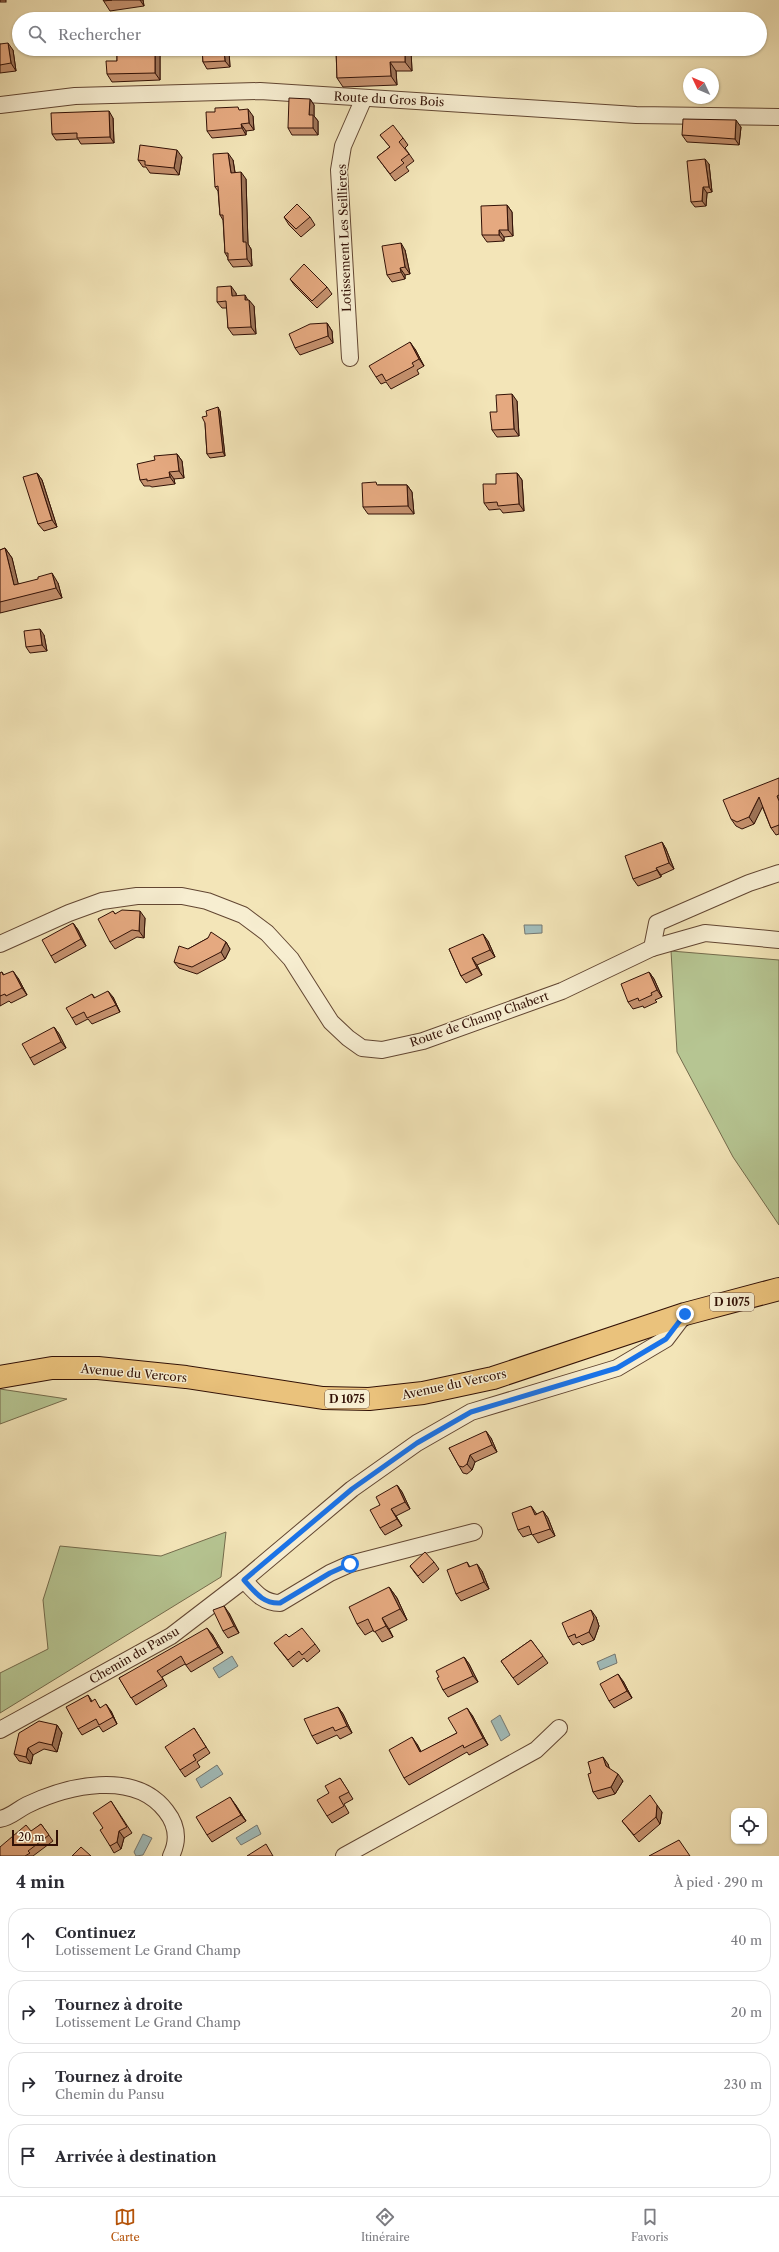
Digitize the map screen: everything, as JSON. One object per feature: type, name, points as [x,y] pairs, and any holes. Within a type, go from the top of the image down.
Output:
[{"type":"main road","name":"Avenue du Vercors","points":[[0,1377],[52,1368],[98,1368],[186,1377],[322,1398],[369,1399],[423,1393],[493,1378],[685,1314],[779,1289]]},
{"type":"street","name":"Route du Gros Bois","points":[[0,105],[75,96],[260,91],[636,115],[779,117]]},
{"type":"street","name":"Lotissement Les Seillieres","points":[[350,358],[339,170],[344,146],[364,98]]},
{"type":"street","points":[[652,948],[657,923],[749,883],[779,873]]},
{"type":"street","name":"Route de Champ Chabert","points":[[0,944],[69,913],[102,901],[137,896],[182,896],[207,901],[243,915],[267,933],[291,959],[331,1022],[348,1038],[362,1048],[382,1050],[423,1040],[562,991],[652,948],[705,933],[779,940]]},
{"type":"street","name":"Chemin du Pansu","points":[[0,1730],[171,1636],[244,1580],[352,1489],[417,1443],[471,1412],[617,1368],[666,1339],[685,1314]]},
{"type":"street","points":[[244,1580],[261,1598],[272,1603],[280,1603],[330,1573],[350,1564],[474,1532]]},
{"type":"street","points":[[344,1856],[536,1750],[559,1728]]},
{"type":"street","points":[[0,1819],[9,1818],[25,1806],[64,1792],[105,1784],[122,1785],[149,1794],[169,1815],[175,1829],[177,1841],[171,1856]]},
{"type":"green space","points":[[671,951],[779,960],[779,1225],[733,1157],[677,1052]]},
{"type":"green space","points":[[0,1389],[67,1399],[0,1424]]},
{"type":"green space","points":[[226,1532],[221,1577],[0,1713],[0,1673],[48,1649],[43,1600],[60,1546],[161,1556]]},
{"type":"water","points":[[524,925],[542,925],[542,933],[525,934]]},
{"type":"water","points":[[615,1654],[617,1663],[600,1670],[597,1662]]},
{"type":"water","points":[[232,1656],[238,1666],[219,1678],[213,1668]]},
{"type":"water","points":[[500,1715],[510,1735],[501,1741],[491,1721]]},
{"type":"water","points":[[217,1765],[223,1774],[201,1788],[196,1779]]},
{"type":"water","points":[[257,1825],[261,1834],[241,1845],[236,1838]]},
{"type":"water","points":[[143,1834],[152,1838],[143,1855],[136,1856],[134,1852]]},
{"type":"building","points":[[8,43],[11,63],[0,65],[0,44]]},
{"type":"building","points":[[117,56],[155,56],[155,73],[107,74],[106,61],[117,61]]},
{"type":"building","points":[[203,56],[225,56],[225,61],[203,62]]},
{"type":"building","points":[[336,56],[405,56],[405,62],[390,62],[391,76],[337,78]]},
{"type":"building","points":[[289,98],[310,99],[309,115],[313,115],[313,128],[288,128]]},
{"type":"building","points":[[238,107],[239,110],[248,109],[249,123],[241,124],[242,128],[207,131],[206,112],[215,112],[215,108]]},
{"type":"building","points":[[109,111],[110,137],[77,138],[77,133],[52,134],[51,113]]},
{"type":"building","points":[[683,119],[736,120],[735,139],[682,135]]},
{"type":"building","points":[[393,125],[403,138],[399,142],[409,154],[401,160],[404,163],[390,174],[377,157],[390,147],[380,135]]},
{"type":"building","points":[[140,145],[177,150],[174,168],[145,165],[145,161],[138,160]]},
{"type":"building","points":[[228,153],[231,173],[241,172],[243,242],[246,242],[247,259],[228,260],[228,253],[225,253],[223,215],[220,215],[218,186],[215,187],[213,154]]},
{"type":"building","points":[[705,159],[709,187],[703,187],[702,201],[691,202],[687,161]]},
{"type":"building","points":[[297,204],[310,217],[296,229],[284,217]]},
{"type":"building","points":[[507,205],[508,230],[499,230],[499,235],[482,235],[481,206]]},
{"type":"building","points":[[401,243],[405,267],[400,268],[401,272],[387,275],[382,246]]},
{"type":"building","points":[[304,264],[327,287],[312,301],[290,279]]},
{"type":"building","points":[[231,286],[232,296],[245,295],[245,300],[249,300],[251,327],[228,328],[226,301],[217,302],[217,287]]},
{"type":"building","points":[[327,323],[328,336],[295,348],[289,334],[310,324]]},
{"type":"building","points":[[410,342],[419,359],[412,363],[414,366],[386,381],[382,374],[376,377],[369,366]]},
{"type":"building","points":[[512,394],[514,429],[492,430],[490,412],[497,412],[496,395]]},
{"type":"building","points":[[218,407],[223,452],[207,454],[205,423],[202,417],[207,416],[206,411]]},
{"type":"building","points":[[177,454],[179,471],[169,472],[170,477],[147,481],[147,479],[140,480],[137,464],[155,460],[154,456]]},
{"type":"building","points":[[37,473],[52,520],[38,524],[23,477]]},
{"type":"building","points":[[517,473],[519,504],[498,506],[497,502],[484,503],[483,484],[496,484],[496,474]]},
{"type":"building","points":[[376,482],[377,485],[407,485],[408,506],[363,507],[362,483]]},
{"type":"building","points":[[5,548],[14,585],[38,579],[38,577],[52,573],[56,588],[0,602],[0,550]]},
{"type":"building","points":[[40,629],[42,645],[26,647],[24,631]]},
{"type":"building","points":[[779,778],[779,795],[777,796],[779,801],[779,825],[771,828],[759,797],[749,817],[737,822],[731,819],[723,800]]},
{"type":"building","points":[[662,842],[669,863],[656,868],[657,870],[633,879],[625,856]]},
{"type":"building","points":[[122,910],[140,911],[139,931],[132,930],[110,942],[98,919],[113,911],[115,914]]},
{"type":"building","points":[[73,923],[81,939],[51,956],[42,940]]},
{"type":"building","points":[[211,932],[226,942],[221,952],[192,967],[174,962],[179,946],[188,949],[208,938]]},
{"type":"building","points":[[483,934],[490,950],[472,958],[477,968],[461,976],[449,949]]},
{"type":"building","points":[[13,971],[22,988],[6,996],[5,994],[0,996],[0,973],[2,972],[3,975]]},
{"type":"building","points":[[649,972],[657,990],[651,993],[652,995],[639,1001],[638,998],[628,1002],[621,984]]},
{"type":"building","points":[[108,991],[116,1005],[87,1018],[84,1012],[72,1018],[66,1008],[92,994],[94,998]]},
{"type":"building","points":[[54,1027],[61,1042],[30,1058],[22,1044]]},
{"type":"building","points":[[486,1431],[492,1445],[470,1455],[467,1464],[463,1467],[459,1466],[449,1448]]},
{"type":"building","points":[[397,1485],[405,1502],[391,1509],[397,1519],[380,1528],[370,1510],[380,1505],[376,1497]]},
{"type":"building","points":[[531,1506],[535,1515],[543,1511],[550,1529],[532,1535],[529,1526],[518,1530],[512,1513]]},
{"type":"building","points":[[425,1552],[434,1562],[418,1576],[410,1566]]},
{"type":"building","points":[[467,1562],[469,1567],[477,1564],[484,1582],[456,1594],[447,1570]]},
{"type":"building","points":[[389,1587],[400,1609],[382,1618],[386,1626],[374,1632],[368,1619],[357,1624],[349,1607]]},
{"type":"building","points":[[224,1606],[234,1626],[223,1631],[213,1610]]},
{"type":"building","points":[[591,1610],[594,1618],[589,1632],[576,1638],[575,1634],[568,1637],[562,1623]]},
{"type":"building","points":[[207,1628],[218,1647],[186,1665],[181,1656],[157,1671],[163,1679],[131,1698],[119,1678]]},
{"type":"building","points":[[302,1628],[315,1644],[302,1655],[299,1651],[288,1660],[274,1643],[286,1634],[289,1637]]},
{"type":"building","points":[[531,1640],[543,1656],[513,1678],[501,1661]]},
{"type":"building","points":[[464,1657],[473,1676],[443,1690],[437,1678],[439,1677],[436,1671]]},
{"type":"building","points":[[618,1674],[627,1691],[609,1701],[600,1684]]},
{"type":"building","points":[[88,1695],[91,1702],[95,1699],[100,1708],[106,1704],[113,1717],[99,1725],[96,1719],[78,1729],[66,1707]]},
{"type":"building","points":[[338,1707],[347,1726],[335,1731],[333,1727],[312,1736],[304,1719]]},
{"type":"building","points":[[467,1708],[483,1738],[464,1748],[463,1745],[404,1778],[389,1750],[412,1737],[420,1752],[457,1733],[448,1718]]},
{"type":"building","points":[[39,1721],[57,1725],[52,1745],[39,1742],[28,1748],[26,1757],[14,1754],[19,1733]]},
{"type":"building","points":[[194,1728],[206,1747],[193,1755],[196,1760],[180,1770],[165,1747]]},
{"type":"building","points":[[603,1757],[606,1766],[618,1774],[611,1787],[593,1792],[588,1774],[591,1773],[588,1762]]},
{"type":"building","points":[[340,1778],[349,1792],[339,1797],[344,1806],[327,1816],[317,1800],[329,1793],[325,1786]]},
{"type":"building","points":[[650,1795],[657,1805],[656,1817],[634,1835],[622,1821]]},
{"type":"building","points":[[230,1797],[241,1815],[207,1835],[196,1817]]},
{"type":"building","points":[[111,1801],[127,1827],[119,1831],[117,1842],[110,1846],[100,1830],[103,1828],[93,1813]]},
{"type":"building","points":[[41,1824],[49,1835],[28,1851],[30,1853],[25,1856],[0,1856],[0,1847],[26,1825],[31,1831]]},
{"type":"building","points":[[679,1840],[690,1856],[649,1856]]},
{"type":"building","points":[[266,1844],[273,1856],[247,1856]]},
{"type":"building","points":[[81,1847],[91,1856],[72,1856]]},
{"type":"route","points":[[350,1564],[330,1573],[280,1603],[272,1603],[261,1598],[244,1580],[352,1489],[417,1443],[471,1412],[617,1368],[666,1339],[685,1314]]}]
